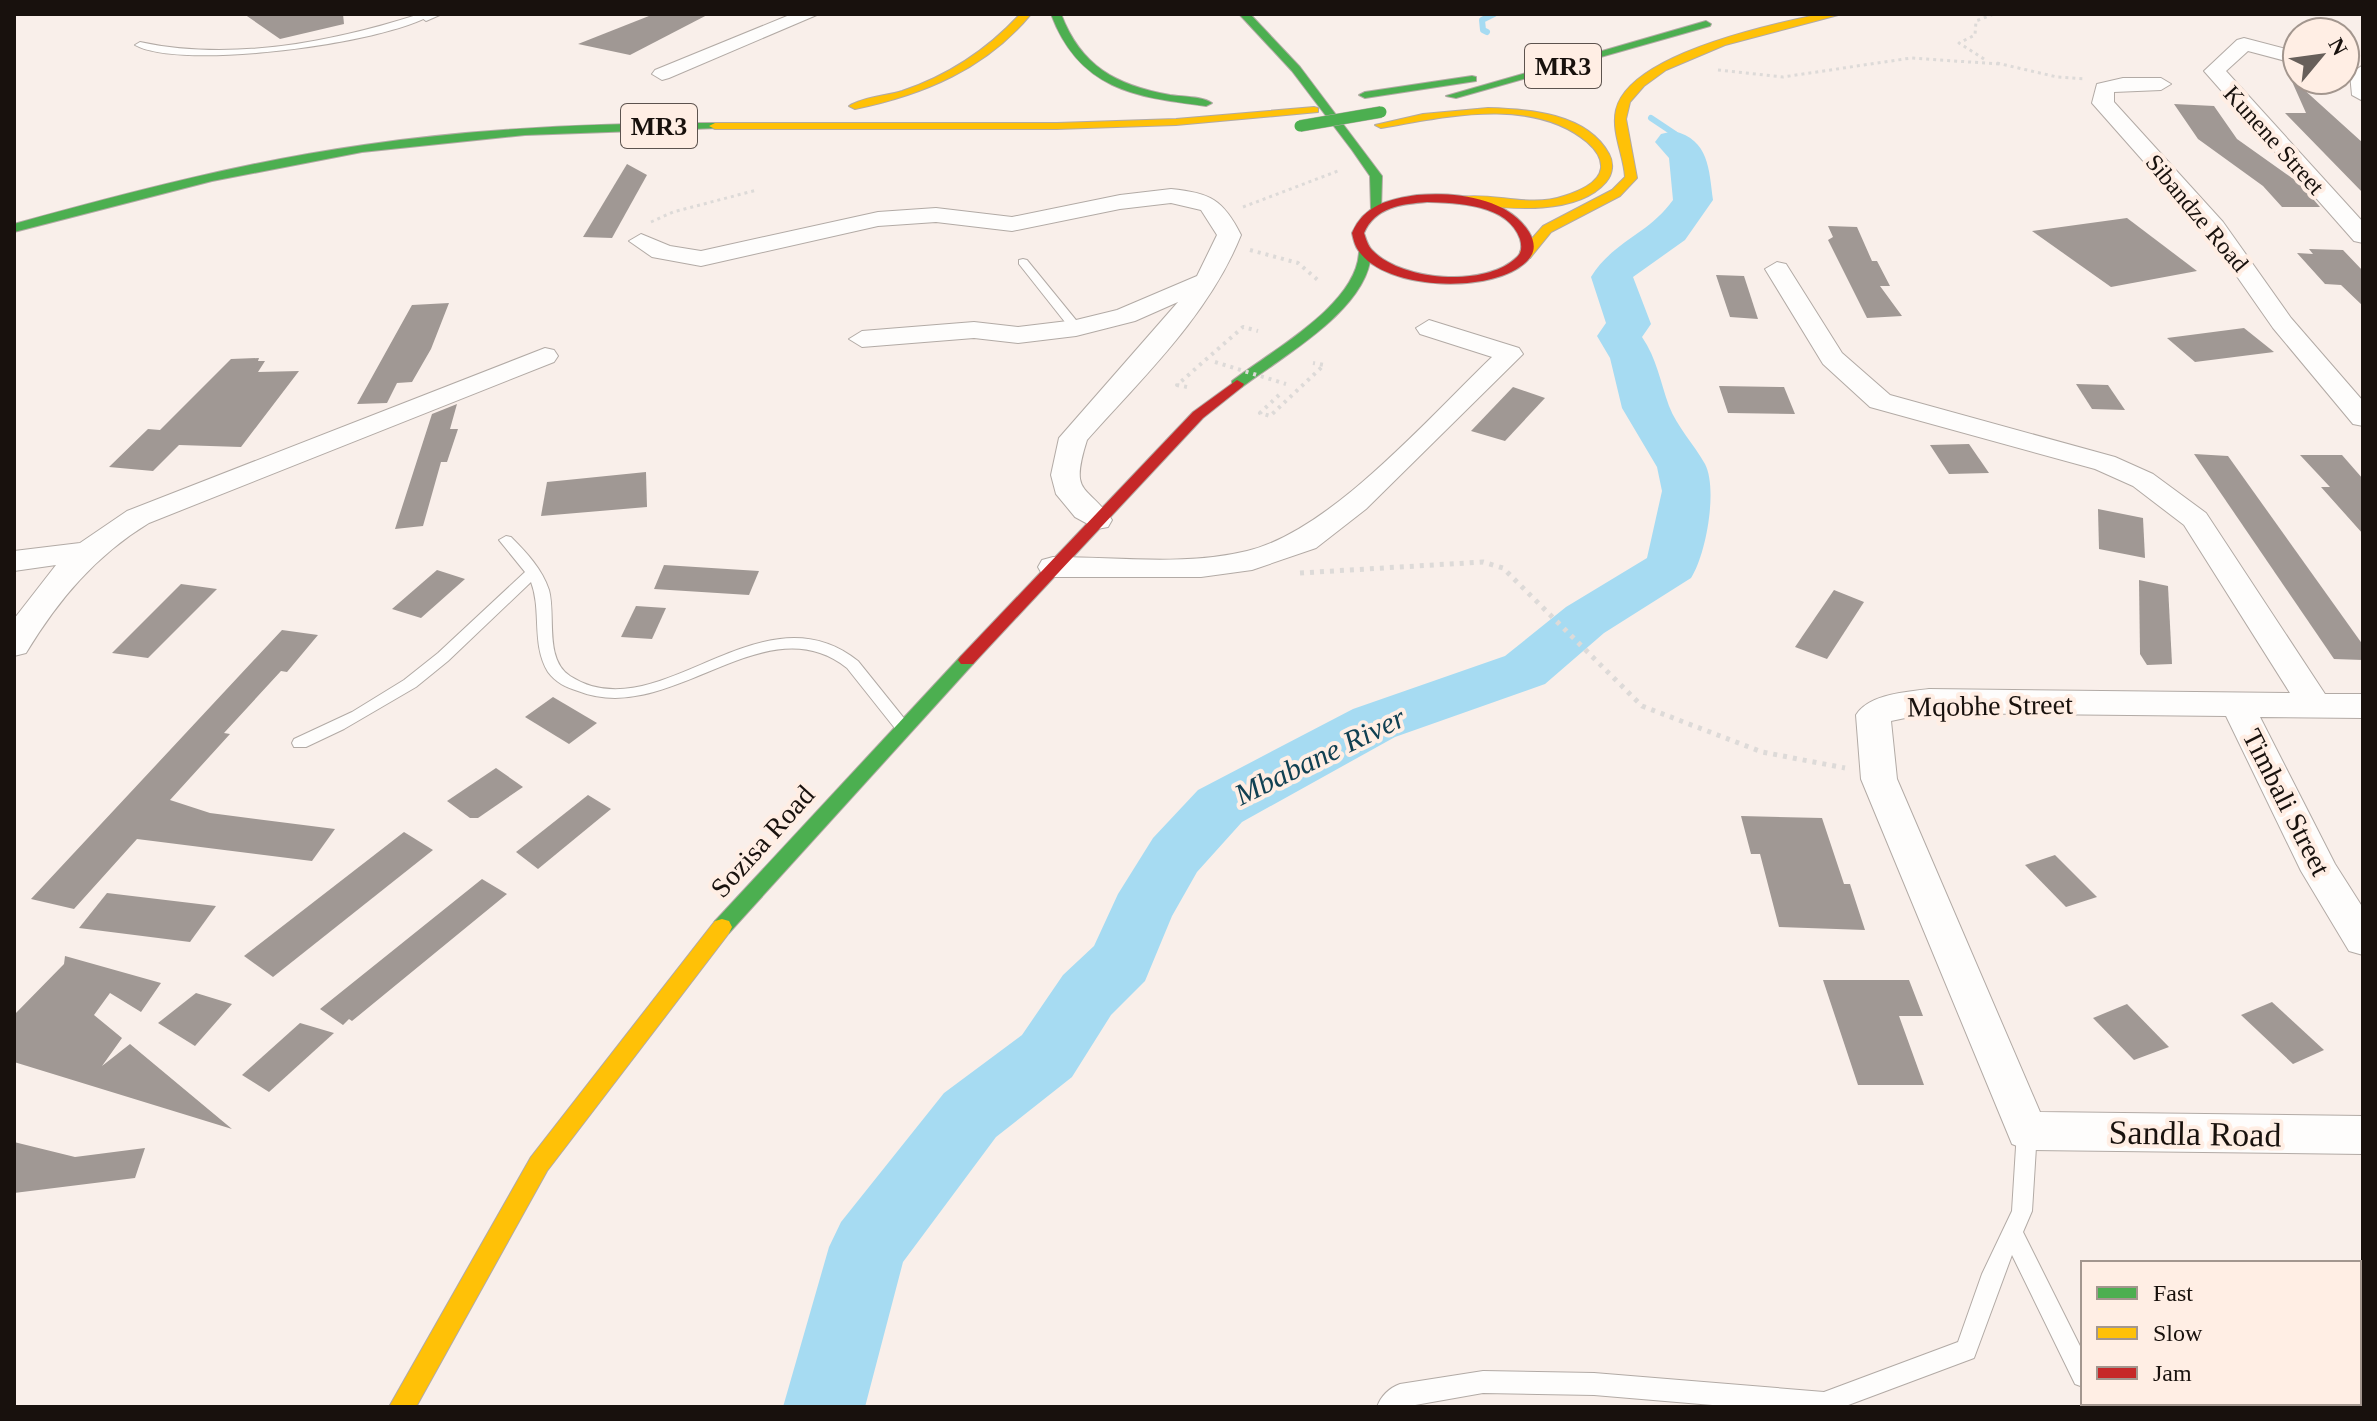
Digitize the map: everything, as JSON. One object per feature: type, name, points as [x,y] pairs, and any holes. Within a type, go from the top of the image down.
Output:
[{"type":"main road","points":[[241,170],[326,148],[521,122],[813,111],[893,99],[944,83],[975,65],[1009,37],[1026,14]]},
{"type":"main road","points":[[1056,14],[1057,31],[1073,55],[1093,71],[1118,83],[1178,101],[1524,113],[1574,127],[1595,138],[1607,152],[1610,163],[1607,174],[1598,185],[1582,195],[1554,203],[1520,205],[1455,199],[1408,200],[1377,209],[1359,229],[1359,241],[1365,252],[1365,268],[1357,284],[1336,306],[1244,376]]},
{"type":"main road","points":[[1244,14],[1296,69],[1357,148],[1376,176],[1379,193],[1377,209]]},
{"type":"main road","name":"MR3","points":[[14,228],[120,197],[241,170],[423,140],[542,130],[684,125],[1129,124],[1377,108],[1685,14]]},
{"type":"main road","points":[[1399,294],[1506,271],[1525,255],[1547,229],[1616,193],[1631,178],[1631,154],[1618,124],[1628,92],[1651,73],[1678,60],[1763,31],[1837,14]]},
{"type":"main road","name":"MR3","points":[[14,243],[222,187],[349,162],[533,145],[667,139],[870,143],[1076,141],[1300,126],[1503,83],[1728,18]]},
{"type":"main road","points":[[1281,136],[1326,132],[1377,108]]},
{"type":"main road","points":[[870,143],[960,145]]},
{"type":"main road","points":[[1357,148],[1387,171],[1455,199],[1503,213],[1516,222],[1528,244],[1525,255]]},
{"type":"main road","points":[[1365,252],[1400,273],[1451,281]]},
{"type":"main road","points":[[1244,376],[1312,346],[1352,320]]},
{"type":"main road","name":"Sozisa Road","points":[[402,1407],[539,1164],[716,934],[903,727],[1097,520],[1198,415],[1244,376]]},
{"type":"street","points":[[662,74],[800,15]]},
{"type":"street","name":"Kunene Street","points":[[2281,54],[2244,44],[2214,71],[2363,236]]},
{"type":"street","points":[[2104,88],[2123,84],[2161,84]]},
{"type":"street","name":"Sibandze Road","points":[[2104,88],[2103,103],[2215,227],[2282,323],[2363,418]]},
{"type":"street","points":[[641,241],[658,253],[693,260],[726,257],[803,235],[924,215],[987,223],[1025,223],[1167,196],[1207,203],[1218,213],[1229,235],[1223,256],[1205,282],[1073,438],[1065,459],[1065,484],[1077,506],[1097,520]]},
{"type":"street","points":[[1777,269],[1831,361],[1853,384],[1880,401],[2105,463],[2143,480],[2195,519],[2315,705]]},
{"type":"street","points":[[862,339],[974,330],[1018,335],[1076,328],[1126,316],[1205,282]]},
{"type":"street","points":[[1053,567],[1201,567],[1252,560],[1305,541],[1356,503],[1510,354],[1429,328]]},
{"type":"street","points":[[14,645],[28,622],[84,552],[108,533],[166,505],[545,356]]},
{"type":"street","points":[[14,561],[84,552]]},
{"type":"street","name":"Mqobhe Street","points":[[2027,1131],[1879,779],[1873,715],[1901,704],[1929,701],[2363,706]]},
{"type":"street","name":"Timbali Street","points":[[2237,704],[2320,871],[2363,940]]},
{"type":"street","name":"Sandla Road","points":[[2027,1131],[2363,1135]]},
{"type":"lane","points":[[140,45],[158,51],[250,51],[361,35],[429,14]]},
{"type":"lane","points":[[1023,262],[1076,328]]},
{"type":"lane","points":[[506,540],[534,572],[545,602],[548,653],[554,669],[566,680],[587,689],[637,695],[769,645],[798,644],[826,649],[846,659],[903,727]]},
{"type":"lane","points":[[300,743],[386,703],[444,657],[502,595],[534,572]]},
{"type":"lane","points":[[1388,1407],[1400,1395],[1483,1382],[1594,1384],[1755,1402],[1824,1403],[1966,1350],[2022,1211],[2027,1131]]},
{"type":"lane","points":[[2012,1232],[2081,1372]]},
{"type":"path","points":[[1994,14],[1976,21],[1975,35],[1959,43],[1980,58],[1999,64],[2057,77],[2086,79],[2104,88]]},
{"type":"path","points":[[1678,60],[1725,72],[1777,76],[1818,75],[1855,64],[1885,61],[1956,59],[1999,64]]},
{"type":"path","points":[[1218,213],[1287,193],[1344,168]]},
{"type":"path","points":[[641,241],[656,218],[757,190]]},
{"type":"path","points":[[1227,240],[1245,249],[1287,258],[1316,274],[1323,289]]},
{"type":"path","points":[[1196,379],[1187,387],[1177,385],[1243,327]]},
{"type":"path","points":[[1206,371],[1215,362],[1286,384],[1296,376]]},
{"type":"path","points":[[1279,395],[1260,413],[1270,416],[1324,365],[1314,362],[1305,369]]},
{"type":"path","points":[[1290,573],[1483,562],[1503,568],[1642,706],[1682,724],[1762,752],[1841,767],[1879,779]]},
{"type":"building","points":[[244,14],[343,14],[344,24],[280,39]]},
{"type":"building","points":[[654,14],[709,14],[630,55],[578,44]]},
{"type":"building","points":[[2298,96],[2311,96],[2363,143],[2363,193],[2285,113],[2306,113]]},
{"type":"building","points":[[2174,104],[2214,106],[2237,139],[2299,183],[2320,207],[2282,207],[2263,186],[2198,139]]},
{"type":"building","points":[[627,164],[647,175],[612,238],[583,237]]},
{"type":"building","points":[[2127,218],[2197,271],[2111,287],[2032,231]]},
{"type":"building","points":[[1828,226],[1857,227],[1872,261],[1877,261],[1890,286],[1880,286],[1902,316],[1867,318],[1828,240],[1833,237]]},
{"type":"building","points":[[2309,249],[2343,250],[2363,271],[2363,306],[2341,285],[2325,284],[2297,253],[2313,254]]},
{"type":"building","points":[[1716,275],[1744,276],[1758,319],[1730,317]]},
{"type":"building","points":[[449,303],[431,349],[412,382],[397,383],[387,403],[357,404],[412,305]]},
{"type":"building","points":[[2244,328],[2274,352],[2195,362],[2167,338]]},
{"type":"building","points":[[259,358],[258,361],[265,361],[258,372],[299,371],[241,447],[179,445],[153,471],[109,467],[148,429],[160,430],[231,359]]},
{"type":"building","points":[[2076,384],[2108,385],[2125,410],[2092,409]]},
{"type":"building","points":[[1719,386],[1784,387],[1795,414],[1728,413]]},
{"type":"building","points":[[1513,387],[1545,398],[1505,441],[1471,431]]},
{"type":"building","points":[[457,404],[450,429],[458,429],[447,462],[441,462],[423,526],[395,529],[432,414]]},
{"type":"building","points":[[1969,444],[1989,473],[1949,474],[1930,445]]},
{"type":"building","points":[[2194,454],[2228,456],[2363,645],[2363,660],[2334,659]]},
{"type":"building","points":[[2300,455],[2342,455],[2363,479],[2363,534],[2321,487],[2330,487]]},
{"type":"building","points":[[646,472],[647,507],[541,516],[547,482]]},
{"type":"building","points":[[2098,509],[2143,518],[2145,558],[2099,549]]},
{"type":"building","points":[[664,565],[759,571],[749,595],[654,589]]},
{"type":"building","points":[[437,570],[465,579],[421,618],[392,609]]},
{"type":"building","points":[[2139,580],[2168,586],[2172,664],[2147,665],[2140,654]]},
{"type":"building","points":[[181,584],[217,589],[148,658],[112,653]]},
{"type":"building","points":[[1834,590],[1864,602],[1827,659],[1795,647]]},
{"type":"building","points":[[636,606],[666,608],[652,639],[621,637]]},
{"type":"building","points":[[282,630],[318,635],[287,672],[281,671],[224,733],[230,734],[170,800],[210,813],[335,829],[312,861],[137,839],[74,909],[31,899]]},
{"type":"building","points":[[553,697],[597,723],[569,744],[525,717]]},
{"type":"building","points":[[496,768],[523,787],[478,818],[470,818],[447,801]]},
{"type":"building","points":[[588,795],[611,809],[538,869],[516,852]]},
{"type":"building","points":[[1741,816],[1822,818],[1844,884],[1850,884],[1865,930],[1779,927],[1760,854],[1751,854]]},
{"type":"building","points":[[404,832],[433,850],[273,977],[244,956]]},
{"type":"building","points":[[2055,855],[2097,897],[2066,907],[2025,865]]},
{"type":"building","points":[[482,879],[507,894],[352,1021],[349,1019],[343,1025],[320,1009]]},
{"type":"building","points":[[107,893],[216,906],[190,942],[79,928]]},
{"type":"building","points":[[65,956],[161,983],[141,1012],[110,993],[94,1015],[122,1038],[102,1066],[130,1044],[232,1129],[14,1062],[14,1015],[64,964]]},
{"type":"building","points":[[1823,980],[1909,980],[1923,1016],[1899,1016],[1924,1085],[1858,1085]]},
{"type":"building","points":[[196,993],[232,1004],[195,1046],[158,1023]]},
{"type":"building","points":[[2272,1002],[2324,1050],[2293,1064],[2241,1015]]},
{"type":"building","points":[[2127,1004],[2169,1047],[2134,1060],[2093,1018]]},
{"type":"building","points":[[300,1023],[334,1033],[269,1092],[242,1075]]},
{"type":"building","points":[[14,1142],[75,1157],[145,1148],[135,1178],[14,1193]]},
{"type":"waterway","points":[[1487,32],[1483,30],[1482,20],[1494,14]]},
{"type":"waterway","points":[[1651,118],[1675,134],[1674,142]]},
{"type":"waterway","name":"Mbabane River","points":[[824,1407],[868,1247],[970,1115],[1047,1056],[1087,995],[1121,962],[1141,912],[1175,855],[1220,806],[1374,723],[1525,670],[1585,620],[1672,566],[1687,491],[1682,467],[1646,408],[1633,358],[1619,336],[1629,324],[1612,277],[1620,264],[1671,231],[1693,200],[1688,155],[1674,142]]},
{"type":"traffic: fast","points":[[1056,14],[1065,38],[1078,56],[1095,71],[1136,90],[1206,103]]},
{"type":"traffic: fast","points":[[1244,14],[1296,69],[1357,148],[1376,176],[1377,209]]},
{"type":"traffic: fast","points":[[1452,96],[1706,24]]},
{"type":"traffic: fast","points":[[1365,95],[1472,79]]},
{"type":"traffic: fast","points":[[1300,126],[1381,112]]},
{"type":"traffic: fast","points":[[14,228],[212,177],[362,149],[525,132],[715,126]]},
{"type":"traffic: fast","points":[[1237,384],[1335,309],[1362,275],[1365,252]]},
{"type":"traffic: fast","points":[[722,927],[967,660]]},
{"type":"traffic: slow","points":[[855,106],[904,94],[949,75],[990,49],[1026,14]]},
{"type":"traffic: slow","points":[[1525,255],[1547,229],[1616,193],[1631,178],[1621,119],[1625,101],[1640,83],[1662,68],[1721,42],[1837,14]]},
{"type":"traffic: slow","points":[[715,126],[1057,126],[1176,122],[1314,110]]},
{"type":"traffic: slow","points":[[1381,125],[1466,112],[1530,114],[1551,119],[1585,134],[1605,156],[1607,168],[1602,179],[1590,190],[1568,199],[1530,205],[1465,200]]},
{"type":"traffic: slow","points":[[402,1407],[539,1164],[722,927]]},
{"type":"traffic: jam","points":[[1427,198],[1466,201],[1503,213],[1524,234],[1528,244],[1526,255],[1508,270],[1489,277],[1443,281],[1398,271],[1364,250],[1358,233],[1369,216],[1386,205],[1427,198]]},
{"type":"traffic: jam","points":[[967,660],[1198,415],[1237,384]]}]
